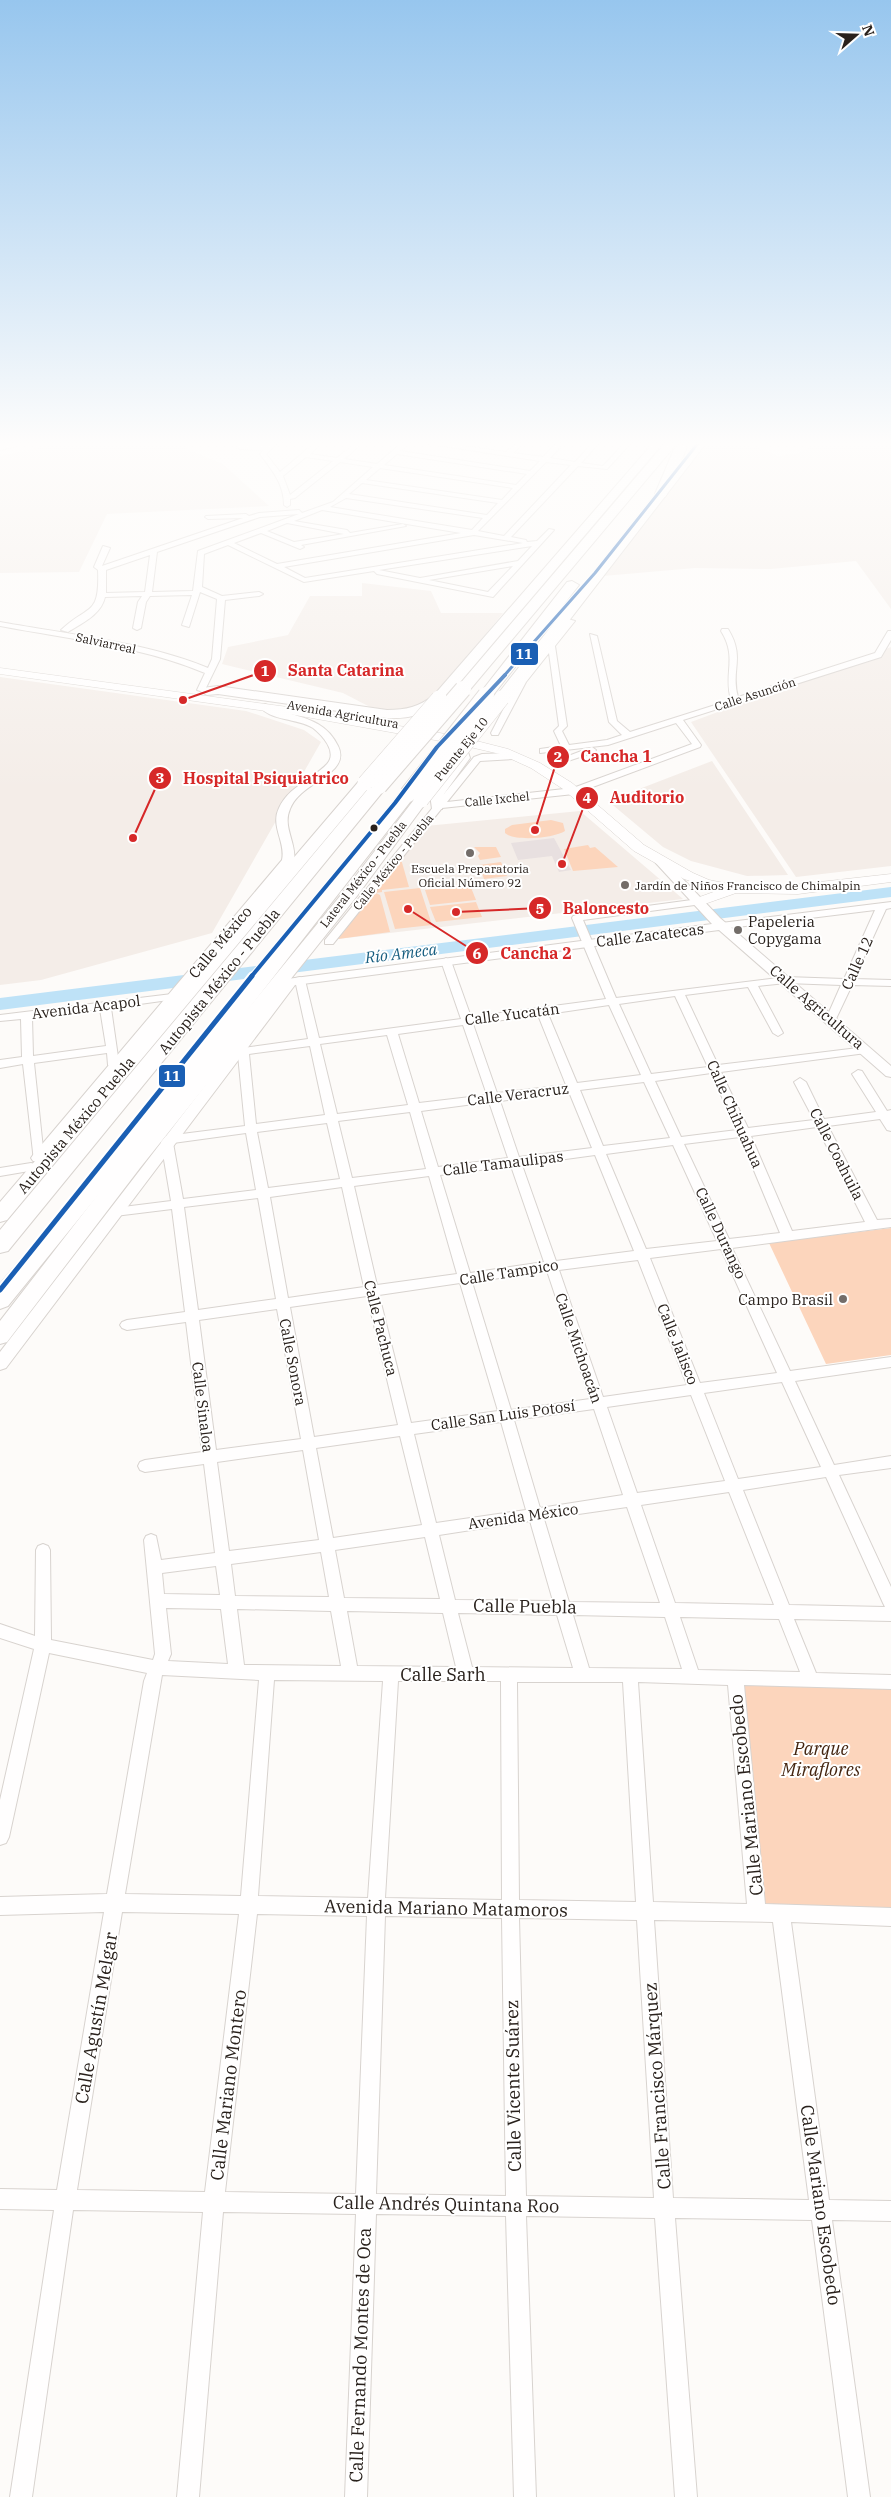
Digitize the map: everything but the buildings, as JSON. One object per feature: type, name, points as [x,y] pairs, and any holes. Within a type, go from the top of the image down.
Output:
[{"type":"highway","points":[[372,784],[439,698],[558,559]]},
{"type":"highway","points":[[372,784],[463,688],[578,559]]},
{"type":"highway","name":"Puente Eje 10","points":[[414,797],[486,695],[591,559]]},
{"type":"highway","points":[[536,658],[611,559]]},
{"type":"highway","name":"Puente Eje 10","points":[[414,797],[462,747],[536,658]]},
{"type":"highway","points":[[204,691],[218,690],[397,714],[424,710],[439,698]]},
{"type":"highway","points":[[437,800],[463,758],[462,747]]},
{"type":"highway","name":"Autopista México - Puebla","points":[[0,1245],[218,982],[372,784]]},
{"type":"highway","name":"Autopista México Puebla","points":[[0,1215],[177,997],[372,784]]},
{"type":"highway","name":"Autopista México - Puebla","points":[[0,1300],[226,1024],[282,951],[414,797]]},
{"type":"highway","name":"Lateral México - Puebla","points":[[141,1166],[272,990],[351,893],[414,797]]},
{"type":"highway","points":[[0,1336],[141,1166]]},
{"type":"main road","name":"Avenida Agricultura","points":[[0,663],[328,710],[491,742],[542,760],[578,790],[639,848],[705,883],[734,889],[767,891],[891,878]]},
{"type":"main road","name":"Avenida Agricultura","points":[[0,671],[333,717],[484,747],[513,756],[547,772],[578,790]]},
{"type":"main road","points":[[702,904],[734,889]]},
{"type":"street","points":[[65,630],[99,608],[104,595],[102,569],[98,567],[102,559]]},
{"type":"street","points":[[102,569],[132,559]]},
{"type":"street","points":[[137,628],[142,602],[148,594],[153,559]]},
{"type":"street","points":[[186,625],[197,590],[200,559]]},
{"type":"street","points":[[261,559],[304,580],[444,559]]},
{"type":"street","points":[[277,566],[315,559]]},
{"type":"street","points":[[369,571],[490,595],[523,559]]},
{"type":"street","points":[[413,580],[519,563]]},
{"type":"street","points":[[104,595],[197,590],[221,598],[260,594]]},
{"type":"street","points":[[204,691],[216,659],[221,598]]},
{"type":"street","points":[[495,733],[507,704],[536,658],[552,647],[571,621]]},
{"type":"street","name":"Salviarreal","points":[[0,624],[124,646],[184,661],[210,672]]},
{"type":"street","points":[[725,631],[733,643],[736,652],[730,690],[735,701]]},
{"type":"street","name":"Calle Asunción","points":[[543,751],[608,742],[878,655],[891,633]]},
{"type":"street","points":[[593,636],[613,722],[628,735]]},
{"type":"street","points":[[552,647],[563,726],[558,731],[566,748]]},
{"type":"street","name":"Calle México","points":[[210,960],[288,861],[290,846],[283,831],[282,814],[294,796],[332,766],[336,754],[328,737],[317,726],[299,718],[269,711],[265,707]]},
{"type":"street","name":"Calle Ixchel","points":[[437,800],[578,790],[697,745],[678,719]]},
{"type":"street","name":"Calle Asunción","points":[[559,761],[601,748],[608,742]]},
{"type":"street","name":"Calle México - Puebla","points":[[329,942],[437,800],[477,759],[513,756]]},
{"type":"street","name":"Calle Agricultura","points":[[653,855],[719,923],[891,1073]]},
{"type":"street","name":"Calle Durango","points":[[702,904],[577,920],[612,1001],[649,1077],[891,1603]]},
{"type":"street","name":"Calle Zacatecas","points":[[296,981],[586,940],[719,923],[887,905]]},
{"type":"street","name":"Calle 12","points":[[831,1019],[887,905]]},
{"type":"street","name":"Calle Michoacán","points":[[446,961],[693,1677]]},
{"type":"street","name":"Calle Yucatán","points":[[241,1051],[750,983],[786,980],[891,983]]},
{"type":"street","points":[[0,1364],[115,1212],[141,1166],[169,1141],[296,981]]},
{"type":"street","name":"Calle Pachuca","points":[[296,981],[314,1041],[372,1292],[466,1675]]},
{"type":"street","points":[[750,983],[778,1033]]},
{"type":"street","name":"Calle Chihuahua","points":[[679,993],[744,1133],[788,1237]]},
{"type":"street","name":"Avenida Acapol","points":[[0,1018],[105,1004],[177,997]]},
{"type":"street","name":"Autopista México Puebla","points":[[0,1203],[118,1068],[151,1023],[177,997]]},
{"type":"street","points":[[105,1004],[111,1049],[118,1068]]},
{"type":"street","name":"Calle Jalisco","points":[[541,1010],[642,1254],[812,1680]]},
{"type":"street","points":[[0,1172],[34,1162],[26,1014]]},
{"type":"street","points":[[391,1030],[533,1514],[583,1675]]},
{"type":"street","points":[[0,1064],[111,1049]]},
{"type":"street","name":"Calle Veracruz","points":[[169,1141],[251,1128],[866,1050]]},
{"type":"street","name":"Calle Sonora","points":[[241,1051],[251,1128],[350,1672]]},
{"type":"street","points":[[858,1074],[886,1115],[891,1127]]},
{"type":"street","name":"Calle Coahuila","points":[[800,1082],[873,1225]]},
{"type":"street","name":"Calle Tamaulipas","points":[[115,1212],[886,1115]]},
{"type":"street","name":"Calle Sinaloa","points":[[169,1141],[237,1672]]},
{"type":"street","name":"Calle Tampico","points":[[127,1325],[551,1266],[891,1223]]},
{"type":"street","name":"Calle San Luis Potosí","points":[[145,1466],[891,1362]]},
{"type":"street","name":"Avenida México","points":[[155,1567],[327,1545],[891,1462]]},
{"type":"street","name":"Calle Agustín Melgar","points":[[21,2497],[66,2200],[152,1681],[159,1668],[163,1654],[151,1540]]},
{"type":"street","points":[[0,1837],[43,1645],[43,1550]]},
{"type":"street","name":"Calle Puebla","points":[[158,1600],[891,1614]]},
{"type":"street","name":"Calle Sarh","points":[[0,1632],[43,1645],[159,1668],[267,1673],[630,1675],[891,1682]]},
{"type":"street","name":"Calle Mariano Montero","points":[[188,2497],[214,2200],[249,1905],[267,1673]]},
{"type":"street","name":"Calle Fernando Montes de Oca","points":[[356,2497],[376,1907],[391,1674]]},
{"type":"street","name":"Calle Vicente Suárez","points":[[509,1675],[509,1909],[515,2204],[525,2497]]},
{"type":"street","name":"Calle Francisco Márquez","points":[[630,1675],[664,2207],[686,2497]]},
{"type":"street","name":"Calle Mariano Escobedo","points":[[734,1677],[758,1913]]},
{"type":"street","name":"Avenida Mariano Matamoros","points":[[0,1906],[115,1903],[781,1913],[891,1917]]},
{"type":"street","name":"Calle Mariano Escobedo","points":[[781,1913],[822,2208],[859,2497]]},
{"type":"street","name":"Calle Andrés Quintana Roo","points":[[0,2199],[822,2208],[891,2211]]},
{"type":"shaded area","points":[[0,559],[86,559],[79,572],[0,573]]},
{"type":"shaded area","points":[[616,559],[891,559],[891,609],[856,561],[771,569],[695,568],[603,576]]},
{"type":"shaded area","points":[[362,583],[431,591],[441,613],[503,613],[435,697],[415,707],[389,710],[370,707],[343,693],[222,664],[228,647],[288,635],[310,596],[362,596]]},
{"type":"shaded area","points":[[891,647],[891,866],[796,877],[691,722]]},
{"type":"shaded area","points":[[0,677],[246,711],[304,730],[321,742],[212,933],[41,980],[0,985]]},
{"type":"shaded area","points":[[712,761],[788,875],[747,876],[691,861],[663,847],[608,801]]},
{"type":"shaded area","points":[[580,811],[683,899],[338,939],[426,826]]},
{"type":"green space","points":[[551,820],[563,823],[565,831],[553,836],[535,838],[510,836],[505,833],[505,829],[512,825]]},
{"type":"green space","points":[[588,845],[590,848],[595,847],[618,867],[573,871],[564,849]]},
{"type":"green space","points":[[474,847],[496,847],[501,857],[480,860],[478,856],[480,853]]},
{"type":"green space","points":[[401,859],[409,887],[382,890],[382,892],[376,893],[380,895],[390,932],[338,939]]},
{"type":"green space","points":[[501,862],[507,876],[484,879],[479,865]]},
{"type":"green space","points":[[470,885],[476,900],[430,905],[425,890]]},
{"type":"green space","points":[[420,888],[432,925],[395,929],[384,892]]},
{"type":"green space","points":[[476,902],[482,917],[436,922],[430,907]]},
{"type":"green space","name":"Campo Brasil","points":[[891,1228],[891,1355],[826,1364],[769,1243]]},
{"type":"green space","name":"Parque Miraflores","points":[[743,1684],[891,1687],[891,1911],[761,1909]]},
{"type":"waterway","name":"Río Ameca","points":[[0,1004],[891,892]]},
{"type":"transit line","name":"11","points":[[0,1290],[261,965],[395,803],[437,747],[537,641],[606,559]]},
{"type":"place","name":"Santa Catarina","points":[[183,700]]},
{"type":"place","name":"Cancha 1","points":[[535,830]]},
{"type":"place","name":"Hospital Psiquiatrico","points":[[133,838]]},
{"type":"place","name":"Escuela Preparatoria Oficial Número 92","points":[[470,853]]},
{"type":"place","name":"Auditorio","points":[[562,864]]},
{"type":"place","name":"Jardín de Niños Francisco de Chimalpin","points":[[625,885]]},
{"type":"place","name":"Cancha 2","points":[[408,909]]},
{"type":"place","name":"Baloncesto","points":[[456,912]]},
{"type":"place","name":"Papeleria Copygama","points":[[738,930]]},
{"type":"place","name":"Campo Brasil","points":[[843,1299]]}]
